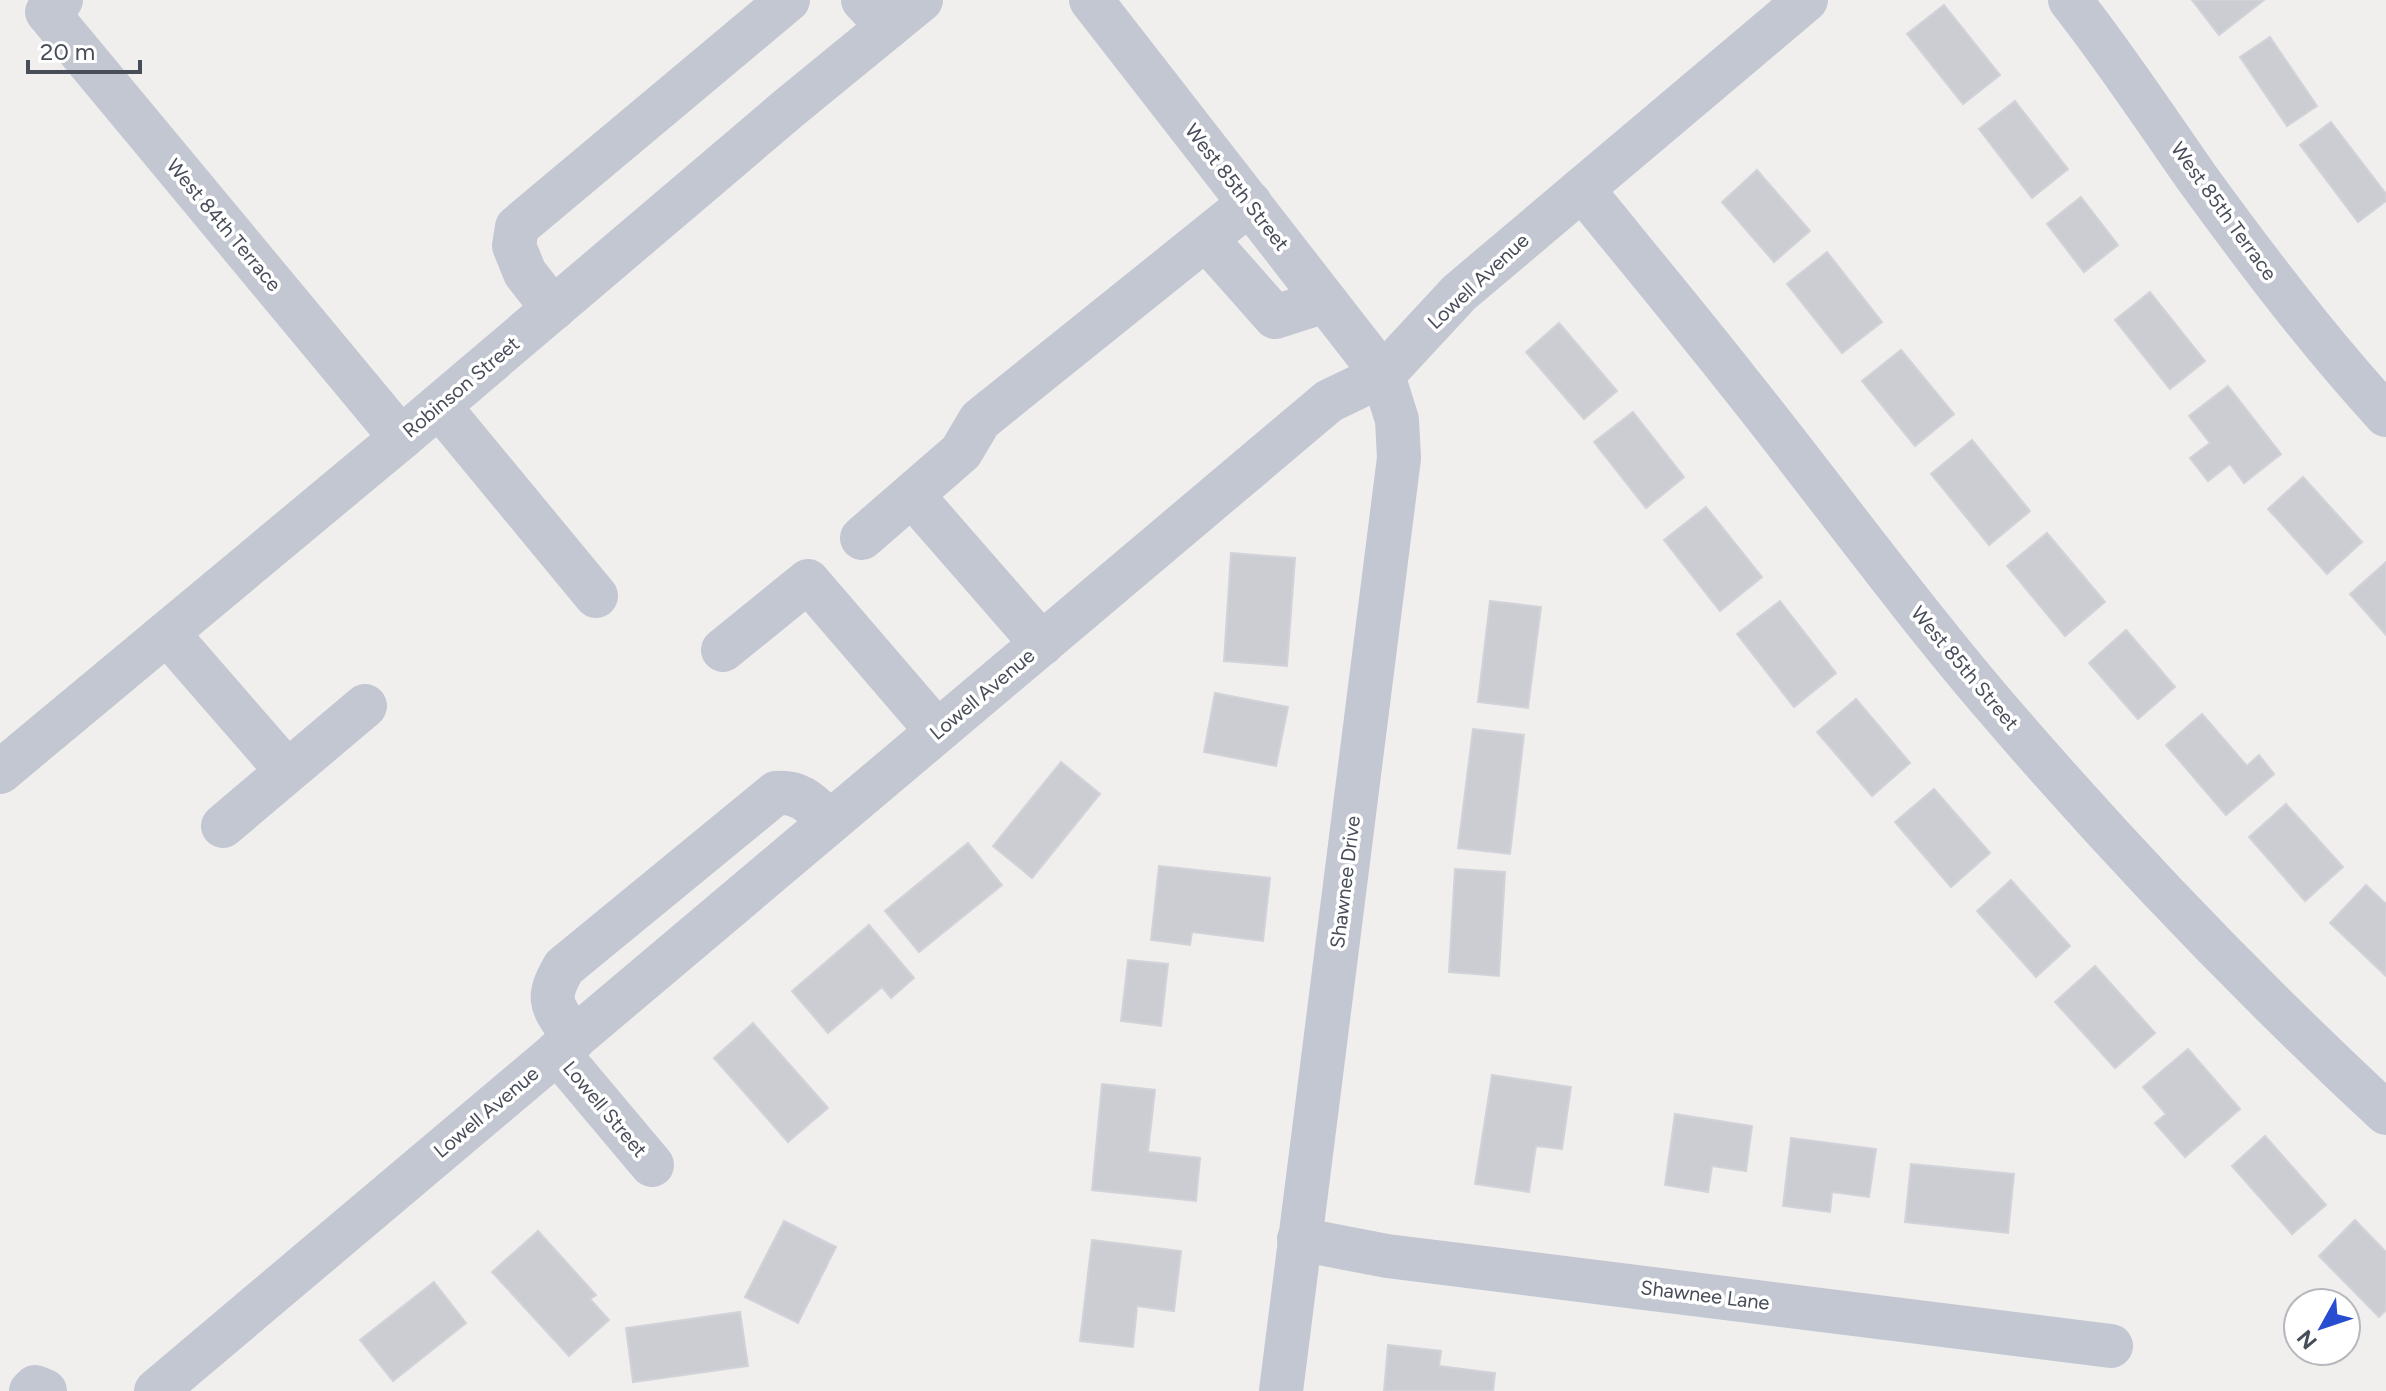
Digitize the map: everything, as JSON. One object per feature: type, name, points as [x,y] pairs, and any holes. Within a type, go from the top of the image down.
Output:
[{"type":"street","points":[[553,309],[525,273],[514,246],[517,227],[788,0]]},
{"type":"street","name":"Robinson Street","points":[[0,772],[553,309],[875,14],[921,0]]},
{"type":"street","name":"West 85th Street","points":[[1091,0],[1383,375]]},
{"type":"street","name":"Lowell Avenue","points":[[156,1391],[1329,401],[1383,375],[1459,293],[1806,0]]},
{"type":"street","name":"West 85th Terrace","points":[[2070,0],[2283,291],[2386,415]]},
{"type":"street","name":"West 84th Terrace","points":[[54,6],[401,438]]},
{"type":"street","name":"West 85th Street","points":[[1582,189],[1743,387],[1883,570],[2027,743],[2223,955],[2386,1113]]},
{"type":"street","points":[[862,538],[961,452],[980,420],[1250,203]]},
{"type":"street","points":[[1206,239],[1275,317],[1325,301]]},
{"type":"street","name":"Shawnee Drive","points":[[1281,1391],[1399,458],[1397,420],[1383,375]]},
{"type":"street","points":[[439,406],[596,596]]},
{"type":"street","points":[[912,495],[1042,644]]},
{"type":"street","points":[[723,650],[808,581],[937,731]]},
{"type":"street","points":[[167,633],[287,771]]},
{"type":"street","points":[[223,826],[365,706]]},
{"type":"street","name":"Lowell Street","points":[[652,1165],[565,1046],[551,989],[564,967],[776,793],[793,792],[830,822]]},
{"type":"street","name":"Shawnee Lane","points":[[1299,1239],[1387,1256],[2111,1346]]},
{"type":"street","points":[[31,1391],[35,1387],[45,1391]]},
{"type":"building","points":[[2192,0],[2264,0],[2219,35]]},
{"type":"building","points":[[1944,5],[2000,75],[1963,104],[1907,34]]},
{"type":"building","points":[[2270,37],[2317,106],[2287,126],[2240,57]]},
{"type":"building","points":[[2015,101],[2068,169],[2032,198],[1979,129]]},
{"type":"building","points":[[2331,122],[2386,194],[2386,201],[2358,222],[2300,145]]},
{"type":"building","points":[[1757,170],[1810,231],[1774,262],[1722,202]]},
{"type":"building","points":[[2081,197],[2118,245],[2084,272],[2047,224]]},
{"type":"building","points":[[1827,252],[1882,322],[1842,353],[1787,284]]},
{"type":"building","points":[[2150,292],[2205,361],[2170,389],[2115,320]]},
{"type":"building","points":[[1559,323],[1617,391],[1584,419],[1526,352]]},
{"type":"building","points":[[1901,350],[1954,414],[1915,446],[1862,381]]},
{"type":"building","points":[[2228,386],[2281,454],[2244,483],[2230,464],[2208,481],[2190,458],[2210,443],[2189,416]]},
{"type":"building","points":[[1633,412],[1684,477],[1646,508],[1594,442]]},
{"type":"building","points":[[1972,440],[2030,511],[1989,545],[1931,474]]},
{"type":"building","points":[[2303,477],[2362,542],[2327,574],[2268,509]]},
{"type":"building","points":[[1706,507],[1762,577],[1720,611],[1664,540]]},
{"type":"building","points":[[2047,533],[2105,602],[2065,636],[2007,566]]},
{"type":"building","points":[[1231,553],[1295,558],[1287,666],[1224,661]]},
{"type":"building","points":[[2386,562],[2386,635],[2350,594]]},
{"type":"building","points":[[1490,601],[1541,607],[1528,708],[1478,702]]},
{"type":"building","points":[[1780,601],[1836,673],[1794,707],[1737,634]]},
{"type":"building","points":[[2126,630],[2175,687],[2138,719],[2089,663]]},
{"type":"building","points":[[1215,693],[1288,707],[1276,766],[1204,752]]},
{"type":"building","points":[[1856,699],[1910,763],[1872,796],[1817,732]]},
{"type":"building","points":[[2202,714],[2247,766],[2259,755],[2274,774],[2226,815],[2166,745]]},
{"type":"building","points":[[1473,729],[1524,735],[1510,854],[1458,848]]},
{"type":"building","points":[[1061,762],[1100,794],[1032,878],[993,846]]},
{"type":"building","points":[[1934,789],[1990,853],[1951,887],[1895,822]]},
{"type":"building","points":[[2286,804],[2343,867],[2305,901],[2249,837]]},
{"type":"building","points":[[968,843],[1002,885],[919,952],[885,911]]},
{"type":"building","points":[[1159,866],[1270,878],[1263,941],[1192,932],[1190,945],[1151,940]]},
{"type":"building","points":[[1455,869],[1505,872],[1499,976],[1449,972]]},
{"type":"building","points":[[2011,880],[2070,946],[2036,977],[1977,911]]},
{"type":"building","points":[[2366,885],[2386,904],[2386,976],[2330,923]]},
{"type":"building","points":[[869,925],[914,978],[891,998],[882,987],[828,1033],[792,991]]},
{"type":"building","points":[[1128,960],[1168,964],[1161,1026],[1121,1021]]},
{"type":"building","points":[[2095,966],[2155,1033],[2115,1068],[2055,1002]]},
{"type":"building","points":[[753,1023],[828,1108],[788,1142],[714,1058]]},
{"type":"building","points":[[2188,1049],[2240,1109],[2185,1157],[2155,1123],[2166,1114],[2143,1087]]},
{"type":"building","points":[[1492,1075],[1571,1087],[1562,1149],[1536,1146],[1529,1192],[1475,1184]]},
{"type":"building","points":[[1102,1084],[1155,1090],[1148,1152],[1200,1158],[1196,1201],[1092,1190]]},
{"type":"building","points":[[1675,1114],[1752,1126],[1746,1171],[1712,1166],[1708,1192],[1665,1185]]},
{"type":"building","points":[[2265,1136],[2326,1205],[2292,1234],[2232,1166]]},
{"type":"building","points":[[1791,1138],[1876,1149],[1869,1197],[1832,1192],[1830,1212],[1783,1206]]},
{"type":"building","points":[[1911,1164],[2014,1174],[2008,1233],[1905,1222]]},
{"type":"building","points":[[2355,1220],[2386,1252],[2386,1310],[2379,1317],[2362,1300],[2362,1287],[2349,1287],[2319,1256]]},
{"type":"building","points":[[784,1221],[836,1247],[798,1323],[745,1297]]},
{"type":"building","points":[[538,1231],[596,1295],[590,1299],[609,1320],[569,1356],[492,1272]]},
{"type":"building","points":[[1092,1240],[1181,1251],[1174,1311],[1137,1306],[1133,1347],[1080,1341]]},
{"type":"building","points":[[434,1282],[466,1323],[393,1381],[360,1340]]},
{"type":"building","points":[[740,1312],[748,1366],[633,1382],[626,1328]]},
{"type":"building","points":[[1388,1345],[1441,1351],[1439,1366],[1495,1373],[1493,1391],[1384,1391]]}]
